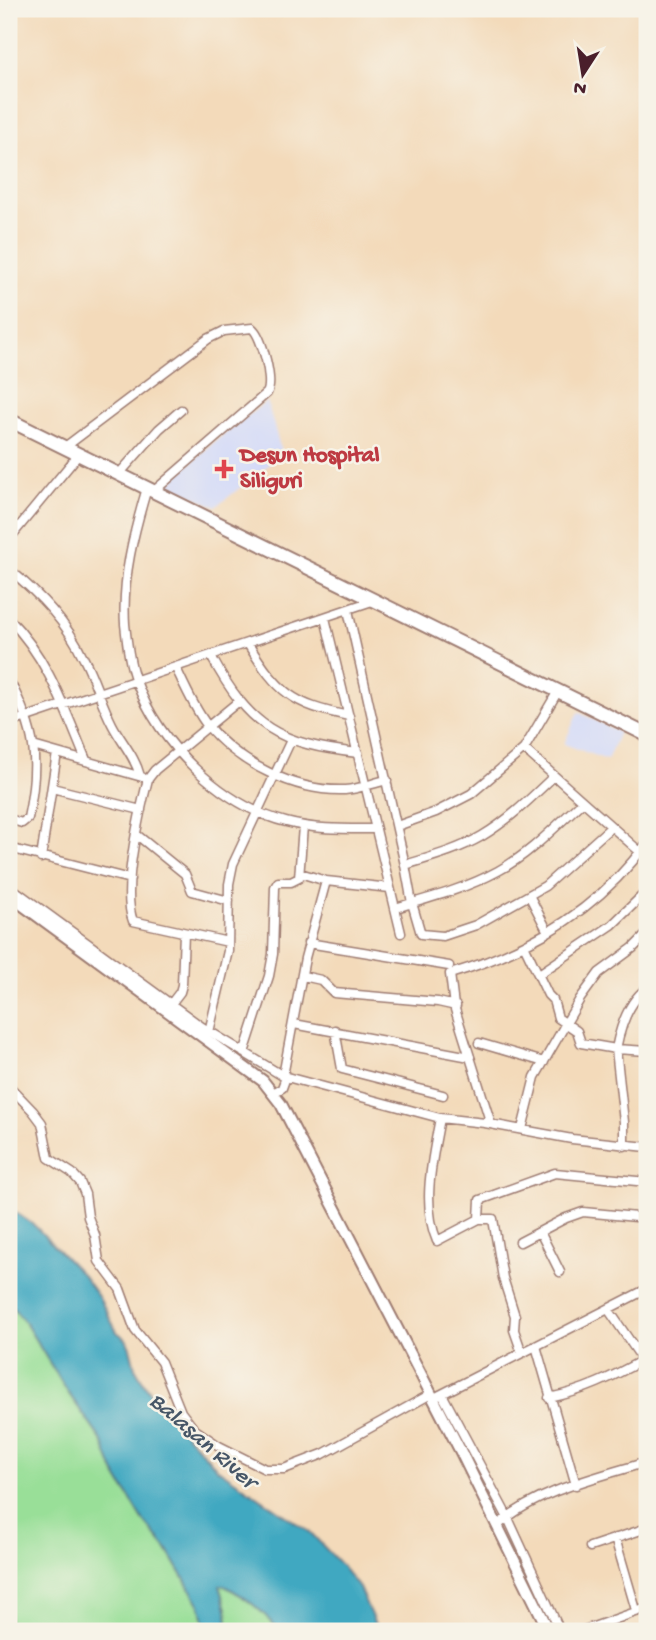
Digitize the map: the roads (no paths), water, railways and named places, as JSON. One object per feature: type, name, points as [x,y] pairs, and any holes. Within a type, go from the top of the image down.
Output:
[{"type":"main road","points":[[9,420],[647,735]]},
{"type":"street","points":[[65,447],[208,339],[224,331],[252,328],[259,335],[271,382],[267,393],[151,490],[130,550],[125,598],[127,639],[136,681],[147,705],[178,750],[216,788],[281,821],[328,829],[376,829]]},
{"type":"street","points":[[119,474],[150,438],[181,410]]},
{"type":"street","points":[[9,539],[79,454]]},
{"type":"street","points":[[9,569],[42,598],[62,621],[84,657],[112,724],[144,777],[130,880],[130,912],[133,921],[228,942]]},
{"type":"street","points":[[9,723],[375,600]]},
{"type":"street","points":[[348,610],[421,934],[443,936],[476,925],[545,886],[611,827]]},
{"type":"street","points":[[325,618],[401,933]]},
{"type":"street","points":[[9,619],[46,666],[86,760]]},
{"type":"street","points":[[247,644],[271,679],[297,701],[349,716]]},
{"type":"street","points":[[211,656],[239,701],[267,726],[291,740],[320,748],[358,753]]},
{"type":"street","points":[[176,668],[208,726],[241,755],[275,775],[328,789],[366,787],[387,780]]},
{"type":"street","points":[[9,680],[28,717],[35,774],[28,818],[22,823],[9,819]]},
{"type":"street","points":[[397,826],[436,812],[471,794],[524,749],[558,691]]},
{"type":"street","points":[[33,746],[144,777],[239,701]]},
{"type":"street","points":[[209,1032],[228,942],[233,864],[291,740]]},
{"type":"street","points":[[524,749],[644,855]]},
{"type":"street","points":[[41,858],[57,752]]},
{"type":"street","points":[[405,865],[449,852],[481,837],[513,815],[554,776]]},
{"type":"street","points":[[52,788],[141,810]]},
{"type":"street","points":[[395,908],[456,890],[499,871],[534,847],[582,802]]},
{"type":"street","points":[[244,1053],[269,976],[273,954],[275,887],[278,882],[296,881],[300,873],[303,826]]},
{"type":"street","points":[[137,835],[185,874],[192,891],[229,901]]},
{"type":"street","points":[[491,1124],[470,1057],[450,974],[525,947],[548,932],[600,895],[644,855],[647,844]]},
{"type":"street","points":[[9,848],[130,880]]},
{"type":"street","points":[[300,873],[326,881],[390,888]]},
{"type":"street","points":[[273,1093],[282,1088],[285,1076],[308,943],[326,881]]},
{"type":"street","points":[[9,886],[209,1032],[285,1076],[440,1118],[624,1146],[647,1147]]},
{"type":"street","points":[[538,974],[612,925],[647,891]]},
{"type":"street","points":[[9,895],[263,1081],[273,1093],[435,1396],[549,1631]]},
{"type":"street","points":[[529,895],[548,932]]},
{"type":"street","points":[[170,1005],[182,985],[184,933]]},
{"type":"street","points":[[522,1129],[536,1077],[580,999],[599,973],[633,948],[647,933]]},
{"type":"street","points":[[308,943],[449,966]]},
{"type":"street","points":[[525,947],[553,1000],[558,1018],[578,1031],[581,1043],[647,1051]]},
{"type":"street","points":[[303,976],[321,979],[334,993],[457,1006]]},
{"type":"street","points":[[624,1146],[616,1049],[625,1019],[647,988]]},
{"type":"street","points":[[294,1024],[470,1057]]},
{"type":"street","points":[[335,1030],[342,1069],[443,1095]]},
{"type":"street","points":[[480,1043],[544,1062]]},
{"type":"street","points":[[9,1086],[42,1123],[49,1158],[72,1173],[80,1182],[95,1235],[99,1261],[120,1289],[135,1330],[161,1362],[176,1402],[194,1429],[257,1466],[275,1471],[323,1454],[647,1289]]},
{"type":"street","points":[[440,1118],[433,1160],[431,1226],[437,1241],[479,1219],[493,1219],[503,1278],[515,1316],[514,1330],[522,1353]]},
{"type":"street","points":[[479,1219],[480,1200],[555,1172],[647,1182]]},
{"type":"street","points":[[520,1242],[583,1212],[647,1218]]},
{"type":"street","points":[[540,1232],[560,1272]]},
{"type":"street","points":[[549,1398],[571,1394],[645,1363],[608,1309]]},
{"type":"street","points":[[536,1346],[576,1485]]},
{"type":"street","points":[[435,1396],[507,1517],[560,1631]]},
{"type":"street","points":[[497,1525],[524,1504],[647,1462]]},
{"type":"street","points":[[590,1547],[647,1528]]},
{"type":"street","points":[[615,1538],[636,1610]]},
{"type":"street","points":[[582,1631],[647,1608]]},
{"type":"water","points":[[9,1208],[35,1226],[83,1276],[99,1298],[117,1332],[126,1339],[135,1368],[165,1412],[218,1469],[311,1533],[359,1588],[378,1631],[280,1631],[254,1605],[223,1585],[220,1586],[227,1609],[228,1631],[206,1631],[201,1607],[167,1549],[143,1520],[114,1471],[102,1441],[24,1321],[9,1303]]},
{"type":"place","name":"Desun Hospital Siliguri","points":[[224,469]]},
{"type":"water label","name":"Balasan River","points":[[202,1442]]}]
